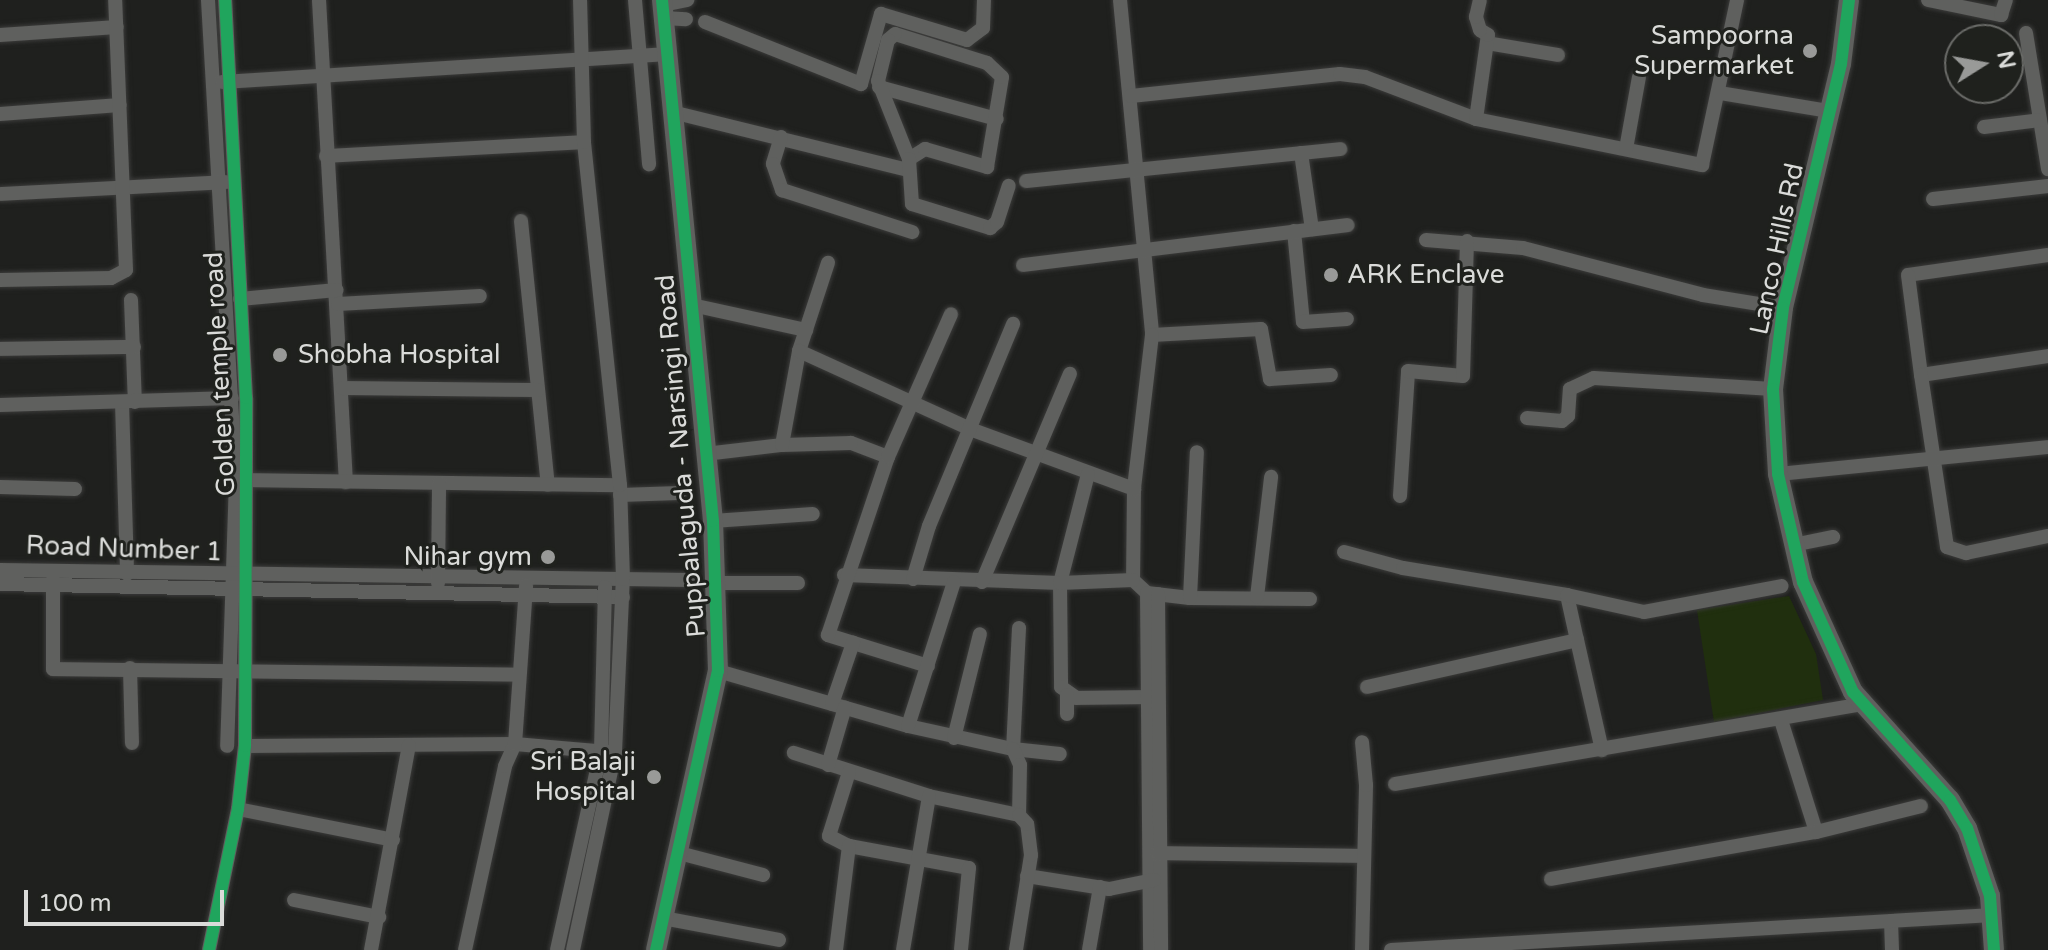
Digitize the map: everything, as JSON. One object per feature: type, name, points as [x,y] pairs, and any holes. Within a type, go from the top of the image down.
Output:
[{"type":"street","points":[[0,280],[119,275],[128,257],[115,0]]},
{"type":"street","name":"Golden temple road","points":[[208,0],[218,182],[234,289],[242,480],[239,583],[229,669],[227,746]]},
{"type":"street","name":"Golden temple road","points":[[225,0],[234,182],[230,263]]},
{"type":"street","points":[[319,0],[346,482]]},
{"type":"street","points":[[573,950],[608,752],[623,597],[620,490],[584,142],[580,0]]},
{"type":"street","points":[[635,0],[649,164]]},
{"type":"street","points":[[663,8],[687,0]]},
{"type":"street","points":[[705,22],[861,84],[881,14],[967,40],[983,28],[984,0]]},
{"type":"street","points":[[1120,0],[1139,171],[1152,335],[1134,489],[1133,580]]},
{"type":"street","points":[[1476,119],[1488,35],[1480,30],[1476,17],[1480,0]]},
{"type":"street","points":[[1131,96],[1340,74],[1365,77],[1476,119],[1702,165],[1720,93],[1737,0]]},
{"type":"street","name":"Lanco Hills Rd","points":[[1849,0],[1829,111],[1783,308],[1773,389],[1778,474],[1794,551],[1857,698],[1950,800],[1978,856],[1993,915],[1994,950]]},
{"type":"street","points":[[1928,0],[2001,15],[2006,0]]},
{"type":"street","points":[[663,8],[686,19]]},
{"type":"street","name":"Puppalaguda - Narsingi Road","points":[[656,950],[718,671],[713,521],[663,8]]},
{"type":"street","points":[[0,35],[117,27]]},
{"type":"street","points":[[2026,33],[2048,166]]},
{"type":"street","points":[[909,164],[925,149],[987,167],[1002,77],[995,66],[895,34],[885,46],[879,87],[909,164],[910,197],[917,208],[986,228],[997,222],[1009,186]]},
{"type":"street","points":[[1487,43],[1558,55]]},
{"type":"street","points":[[213,82],[580,63],[669,54]]},
{"type":"street","points":[[1626,149],[1639,77]]},
{"type":"street","points":[[879,87],[997,119]]},
{"type":"street","points":[[1720,93],[1829,111]]},
{"type":"street","points":[[0,114],[120,105]]},
{"type":"street","points":[[672,112],[909,164]]},
{"type":"street","points":[[1984,127],[2040,120]]},
{"type":"street","points":[[781,137],[773,164],[782,190],[912,232]]},
{"type":"street","points":[[326,156],[584,142]]},
{"type":"street","points":[[1026,181],[1340,149]]},
{"type":"street","points":[[1301,153],[1312,229]]},
{"type":"street","points":[[0,194],[234,182]]},
{"type":"street","points":[[1933,199],[2048,186]]},
{"type":"street","points":[[521,221],[548,485]]},
{"type":"street","points":[[1023,265],[1348,225]]},
{"type":"street","points":[[1294,231],[1303,322],[1347,319]]},
{"type":"street","points":[[1426,240],[1523,248],[1703,295],[1783,308]]},
{"type":"street","points":[[1400,496],[1408,371],[1463,376],[1467,241]]},
{"type":"street","points":[[2048,255],[1908,275],[1947,547],[1954,553],[2048,536]]},
{"type":"street","points":[[782,445],[799,351],[828,263]]},
{"type":"street","points":[[234,289],[338,297],[480,296]]},
{"type":"street","name":"Golden temple road","points":[[234,289],[232,398],[242,480]]},
{"type":"street","points":[[127,574],[128,402],[134,347],[131,300]]},
{"type":"street","points":[[692,305],[806,330]]},
{"type":"street","points":[[928,666],[828,635],[844,575],[888,457],[951,314]]},
{"type":"street","points":[[913,579],[929,526],[1013,324]]},
{"type":"street","points":[[1152,335],[1261,329],[1270,379],[1331,375]]},
{"type":"street","points":[[0,349],[134,347]]},
{"type":"street","points":[[799,351],[970,429],[1039,457],[1134,489]]},
{"type":"street","points":[[1921,375],[2048,356]]},
{"type":"street","points":[[982,582],[1039,457],[1070,374]]},
{"type":"street","points":[[1527,418],[1562,421],[1568,416],[1570,389],[1594,378],[1773,389]]},
{"type":"street","points":[[342,388],[538,390]]},
{"type":"street","points":[[0,405],[232,398]]},
{"type":"street","points":[[705,454],[782,445],[851,443],[888,457]]},
{"type":"street","points":[[1778,474],[2048,447]]},
{"type":"street","points":[[1190,598],[1197,452]]},
{"type":"street","points":[[1067,714],[1067,695],[1061,687],[1060,583],[1088,474]]},
{"type":"street","points":[[1257,597],[1271,477]]},
{"type":"street","points":[[242,480],[548,485],[679,493]]},
{"type":"street","points":[[438,584],[439,483]]},
{"type":"street","points":[[0,487],[75,489]]},
{"type":"street","points":[[713,521],[813,514]]},
{"type":"street","points":[[1794,551],[1833,537]]},
{"type":"street","points":[[1344,552],[1403,568],[1567,595],[1644,612],[1782,586]]},
{"type":"street","name":"Road Number 1","points":[[0,570],[53,579],[239,583]]},
{"type":"street","name":"Road Number 1","points":[[0,584],[127,574],[239,583]]},
{"type":"street","points":[[844,575],[954,582],[1133,580],[1152,593],[1190,598],[1310,599]]},
{"type":"street","points":[[239,583],[526,584],[605,578],[690,580]]},
{"type":"street","points":[[557,950],[608,752],[605,578]]},
{"type":"street","points":[[53,579],[53,669],[246,669],[519,675]]},
{"type":"street","points":[[908,726],[954,582]]},
{"type":"street","name":"Golden temple road","points":[[209,950],[238,809],[245,746],[246,669],[239,583]]},
{"type":"street","points":[[717,583],[798,583]]},
{"type":"street","points":[[526,584],[623,597]]},
{"type":"street","points":[[465,950],[505,766],[515,744],[526,584]]},
{"type":"street","points":[[1152,593],[1146,697],[1153,880],[1161,950]]},
{"type":"street","points":[[1150,950],[1153,880],[1158,853],[1152,593]]},
{"type":"street","points":[[1567,595],[1602,750]]},
{"type":"street","points":[[1016,950],[1031,840],[1019,815],[1020,765],[1013,749],[1019,628]]},
{"type":"street","points":[[954,738],[980,634]]},
{"type":"street","points":[[1367,687],[1577,640]]},
{"type":"street","points":[[828,765],[853,643]]},
{"type":"street","points":[[130,668],[132,743]]},
{"type":"street","points":[[718,671],[954,738],[1060,754]]},
{"type":"street","points":[[1067,695],[1146,697]]},
{"type":"street","points":[[1395,784],[1781,720],[1857,698]]},
{"type":"street","points":[[1781,720],[1816,832]]},
{"type":"street","points":[[1362,742],[1362,950]]},
{"type":"street","points":[[245,746],[515,744],[608,752]]},
{"type":"street","points":[[371,950],[409,745]]},
{"type":"street","points":[[794,753],[929,796],[1019,815]]},
{"type":"street","points":[[849,772],[829,836],[849,846],[971,871],[961,950]]},
{"type":"street","points":[[903,950],[929,796]]},
{"type":"street","points":[[1551,879],[1816,832],[1921,806]]},
{"type":"street","points":[[238,809],[393,840]]},
{"type":"street","points":[[836,950],[849,846]]},
{"type":"street","points":[[679,853],[763,875]]},
{"type":"street","points":[[1158,853],[1363,856]]},
{"type":"street","points":[[1027,876],[1100,887],[1153,880]]},
{"type":"street","points":[[1089,950],[1100,887]]},
{"type":"street","points":[[294,900],[379,917]]},
{"type":"street","points":[[1391,950],[1616,944],[1993,915]]},
{"type":"street","points":[[663,918],[779,940]]},
{"type":"street","points":[[1891,921],[1892,950]]},
{"type":"green space","points":[[1789,596],[1816,654],[1823,700],[1714,722],[1697,610]]},
{"type":"cycle path","points":[[209,950],[238,809],[245,746],[246,398],[225,0]]},
{"type":"cycle path","points":[[656,950],[718,671],[713,521],[662,0]]},
{"type":"cycle path","points":[[1849,0],[1841,64],[1783,308],[1773,389],[1778,474],[1803,582],[1853,692],[1950,800],[1967,828],[1990,896],[1994,950]]},
{"type":"place","name":"Sampoorna Supermarket","points":[[1810,51]]},
{"type":"place","name":"ARK Enclave","points":[[1331,275]]},
{"type":"place","name":"Shobha Hospital","points":[[280,355]]},
{"type":"place","name":"Nihar gym","points":[[548,557]]},
{"type":"place","name":"Sri Balaji Hospital","points":[[654,777]]}]
